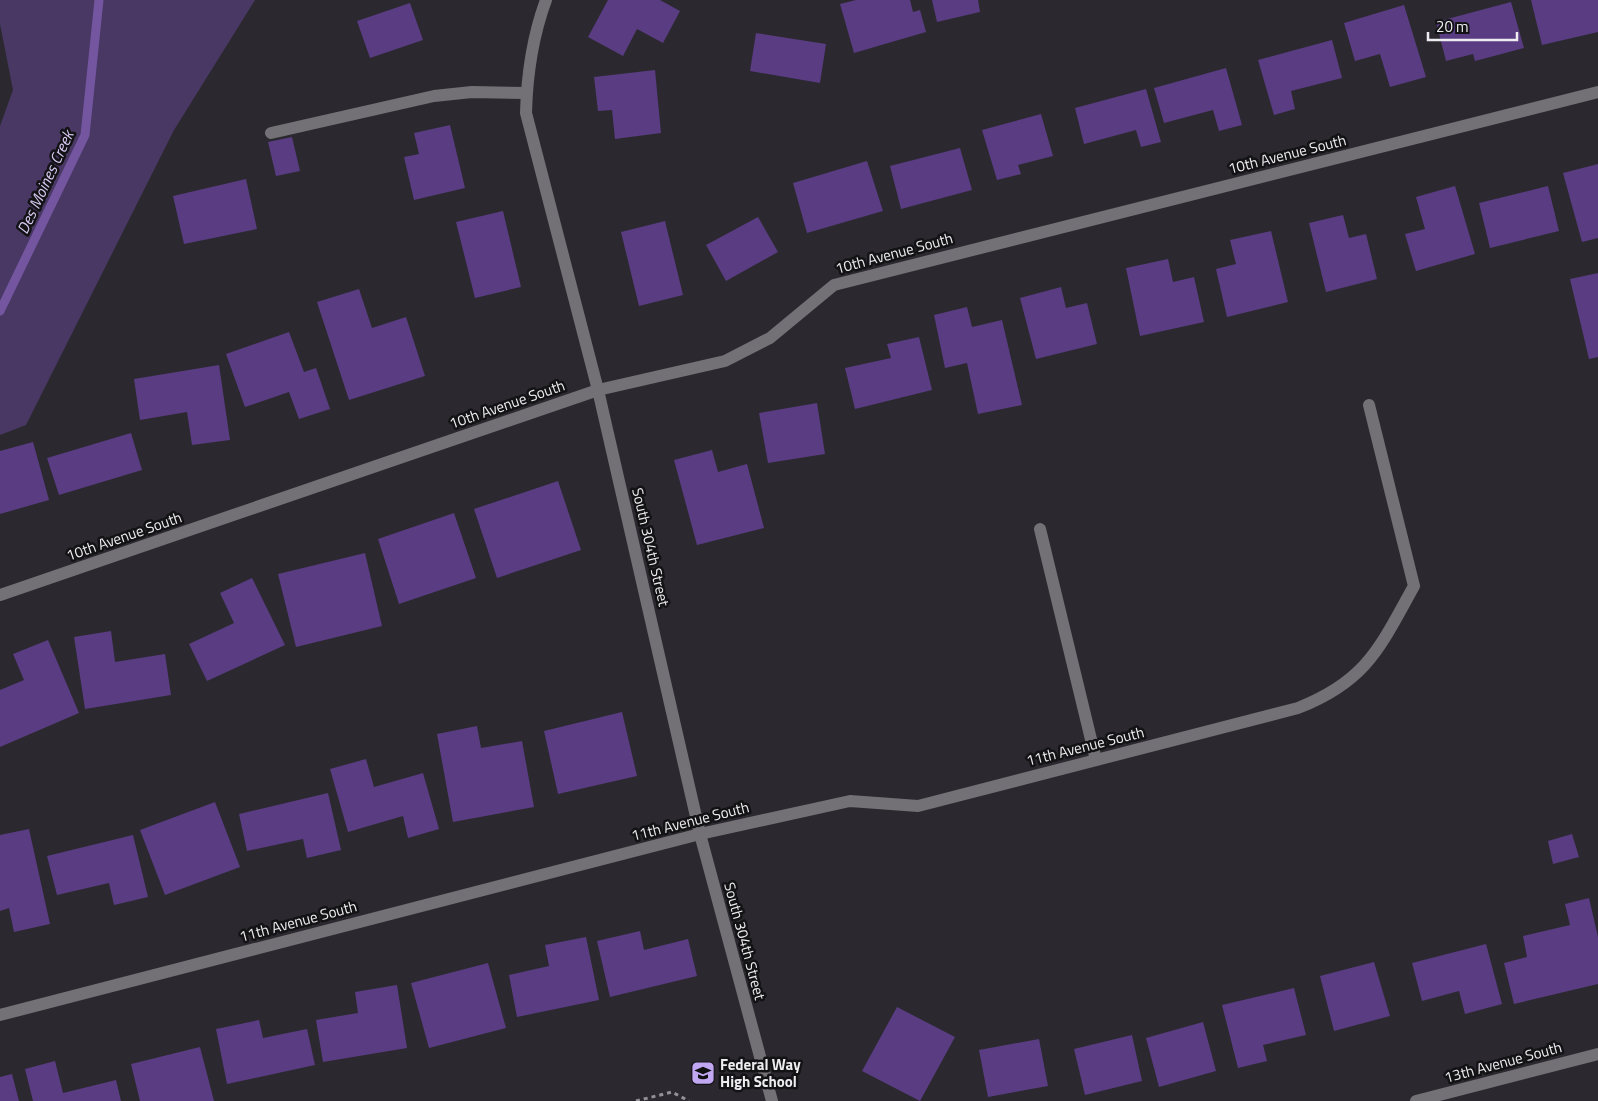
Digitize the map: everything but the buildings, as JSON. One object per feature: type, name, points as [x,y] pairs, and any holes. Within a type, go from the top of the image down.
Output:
[{"type":"street","name":"South 304th Street","points":[[546,0],[532,44],[526,93],[526,113],[598,390],[700,834],[772,1101]]},
{"type":"street","points":[[271,133],[434,96],[472,92],[526,93]]},
{"type":"street","name":"10th Avenue South","points":[[0,595],[598,390],[725,361],[770,338],[834,284],[1598,92]]},
{"type":"street","name":"11th Avenue South","points":[[0,1015],[700,834],[850,801],[918,806],[1298,708],[1330,694],[1346,683],[1376,654],[1414,586],[1369,404]]},
{"type":"street","points":[[1040,529],[1096,760]]},
{"type":"street","name":"13th Avenue South","points":[[1416,1101],[1456,1096],[1598,1054]]},
{"type":"path","points":[[636,1101],[672,1092],[689,1101]]},
{"type":"shaded area","points":[[0,0],[255,0],[174,130],[26,425],[0,435],[0,126],[13,90],[0,24]]},
{"type":"waterway","name":"Des Moines Creek","points":[[0,311],[85,135],[99,0]]},
{"type":"place","name":"Federal Way High School","points":[[703,1073]]}]
